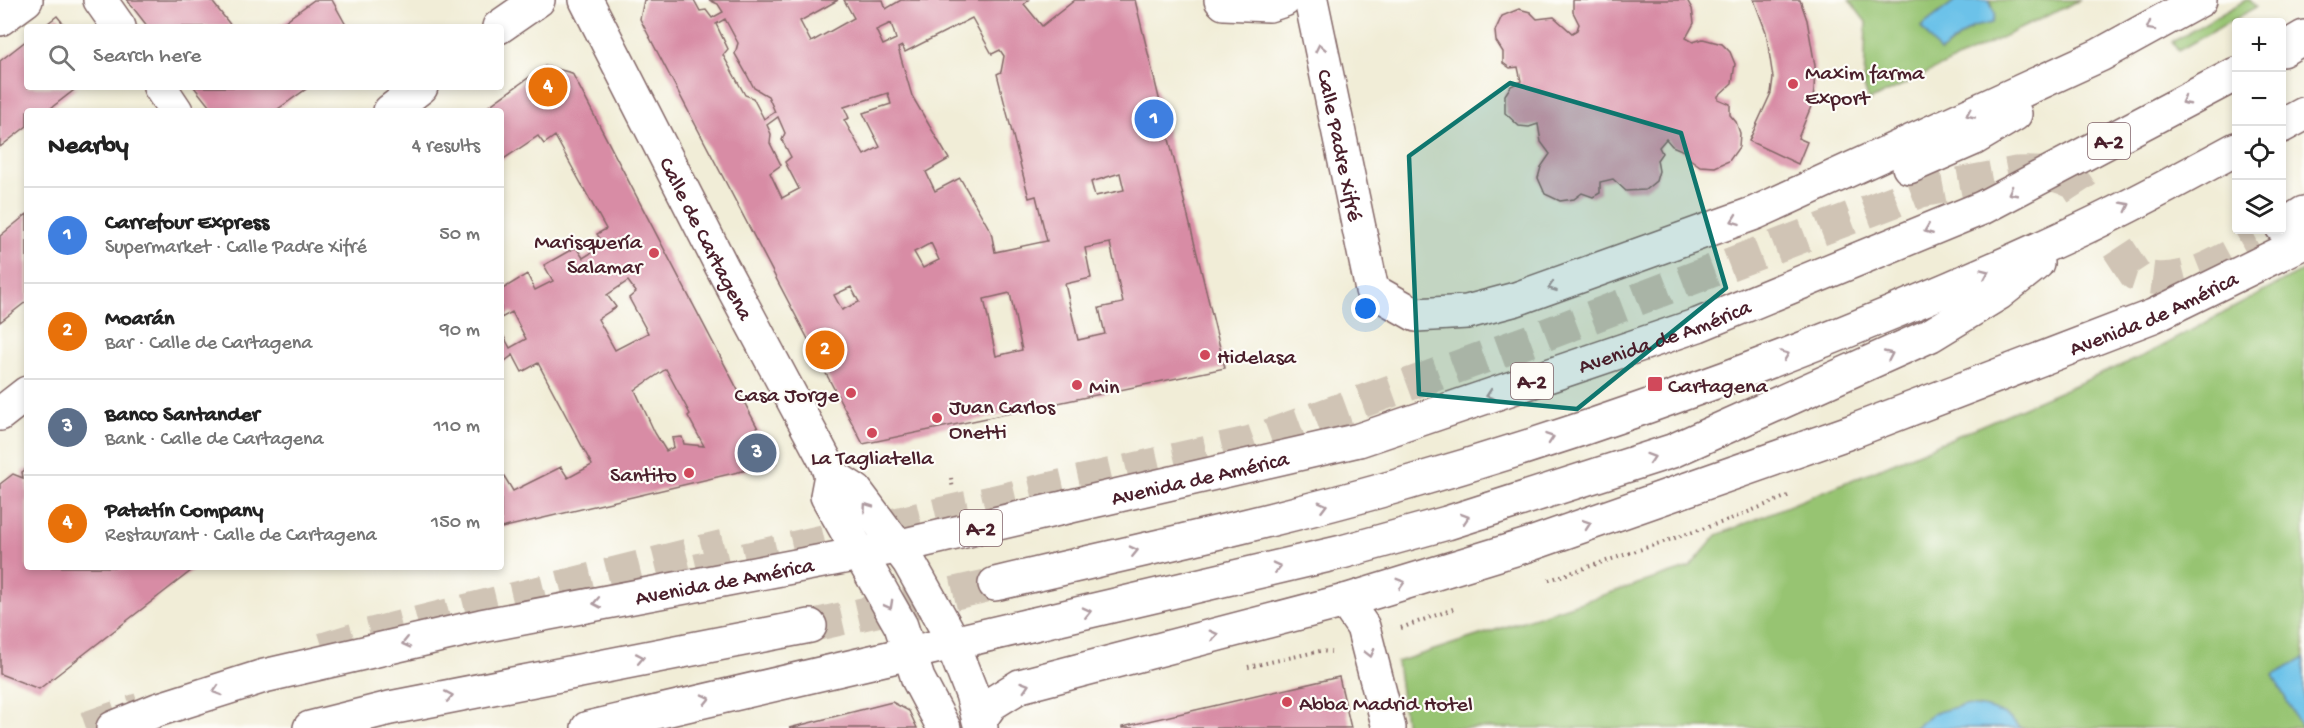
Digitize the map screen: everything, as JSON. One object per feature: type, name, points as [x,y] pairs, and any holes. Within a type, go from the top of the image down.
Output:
[{"type":"main road","points":[[0,19],[26,0]]},
{"type":"main road","points":[[100,0],[117,24]]},
{"type":"main road","points":[[504,24],[538,0]]},
{"type":"main road","name":"Calle de Cartagena","points":[[586,0],[831,475],[856,491],[909,562],[953,643],[981,724]]},
{"type":"main road","points":[[1221,0],[1224,3],[1269,5],[1284,0]]},
{"type":"main road","name":"Calle Padre Xifré","points":[[1311,0],[1372,290],[1416,315],[1467,312],[1516,299],[1755,213],[2100,55]]},
{"type":"main road","points":[[1762,232],[1973,139],[2070,83],[2100,55],[2200,0]]},
{"type":"main road","points":[[2286,48],[2304,37]]},
{"type":"main road","name":"Avenida de América","points":[[113,728],[157,710],[264,676],[481,626],[811,561],[896,547],[1359,440],[1698,325],[1982,208],[2232,76]]},
{"type":"main road","points":[[162,90],[174,108]]},
{"type":"main road","points":[[394,108],[417,90]]},
{"type":"main road","points":[[2286,124],[2304,114]]},
{"type":"main road","points":[[995,584],[1297,513],[1397,486],[1535,444],[1731,377],[1895,312],[2074,233],[2232,151]]},
{"type":"main road","points":[[2286,224],[2304,213]]},
{"type":"main road","points":[[588,728],[1394,538],[1672,451],[1931,336],[1998,294],[2074,233]]},
{"type":"main road","name":"Avenida de América","points":[[981,724],[991,704],[1020,686],[1345,601],[1528,545],[1853,431],[2153,316],[2304,242]]},
{"type":"main road","points":[[0,414],[24,395]]},
{"type":"main road","name":"Calle de Cartagena","points":[[831,475],[827,496],[901,626],[918,679],[944,728]]},
{"type":"main road","points":[[1345,601],[1363,627],[1389,728]]},
{"type":"main road","points":[[310,728],[401,706],[810,626]]},
{"type":"path","points":[[951,478],[953,489]]},
{"type":"highlighted area","points":[[1510,83],[1681,133],[1726,288],[1577,409],[1419,394],[1409,156]]},
{"type":"green space","points":[[1849,0],[1956,0],[1921,27],[1941,52],[1973,27],[1982,24],[1993,5],[1989,0],[2080,0],[1869,101],[1864,86],[1866,22]]},
{"type":"green space","points":[[2246,0],[2250,0],[2256,7],[2236,18],[2232,18],[2232,21],[2178,51],[2172,42]]},
{"type":"green space","points":[[2304,270],[2304,728],[1406,728],[1397,662],[1690,567],[1717,535],[1910,456],[2145,355]]},
{"type":"water","points":[[1956,0],[1989,0],[1995,14],[1992,23],[1973,27],[1940,52],[1921,27]]},
{"type":"water","points":[[2304,658],[2304,725],[2301,727],[2273,675]]},
{"type":"water","points":[[1964,705],[1995,710],[2021,728],[1914,728],[1934,713]]},
{"type":"building","points":[[127,0],[211,0],[230,24],[146,24]]},
{"type":"building","points":[[314,0],[332,0],[345,24],[281,24]]},
{"type":"building","points":[[644,0],[694,0],[700,11],[706,10],[712,18],[723,12],[718,4],[709,0],[838,0],[800,21],[811,42],[854,18],[844,0],[883,0],[886,9],[901,0],[1029,0],[1024,4],[1042,26],[1075,0],[1135,0],[1225,368],[863,444],[640,19]],"holes":[[[972,18],[992,54],[1000,50],[1004,56],[1001,72],[997,74],[1029,198],[1036,196],[1047,241],[995,252],[991,232],[960,178],[935,191],[926,172],[949,159],[912,96],[898,48],[902,46],[905,52]],[[725,19],[738,43],[735,54],[754,88],[768,96],[775,112],[764,119],[753,98],[745,95],[723,55],[728,49],[716,24]],[[891,23],[896,39],[883,45],[876,30]],[[888,93],[891,104],[863,113],[880,147],[864,155],[844,120],[849,118],[844,107]],[[778,117],[785,133],[782,140],[791,157],[785,162],[799,189],[782,198],[770,173],[781,165],[770,143],[771,134],[767,125]],[[1120,173],[1124,190],[1095,196],[1091,182]],[[931,243],[939,260],[923,268],[914,252]],[[1110,243],[1123,303],[1099,308],[1105,334],[1078,340],[1065,284],[1091,278],[1085,248]],[[851,287],[859,302],[842,310],[834,295]],[[1010,293],[1022,350],[996,356],[984,299]]]},
{"type":"building","points":[[1573,0],[1687,0],[1692,9],[1694,23],[1686,38],[1693,42],[1703,39],[1722,44],[1730,52],[1735,64],[1732,83],[1718,96],[1718,99],[1730,104],[1730,115],[1736,122],[1740,133],[1739,147],[1729,161],[1715,167],[1700,166],[1666,139],[1659,147],[1662,153],[1657,160],[1659,171],[1656,181],[1645,190],[1626,191],[1613,179],[1600,182],[1600,193],[1593,197],[1582,193],[1574,199],[1560,201],[1545,194],[1538,178],[1541,167],[1550,154],[1541,142],[1538,124],[1529,127],[1519,126],[1505,113],[1505,95],[1511,86],[1521,81],[1518,67],[1510,68],[1503,63],[1503,52],[1496,41],[1495,31],[1502,16],[1519,9],[1530,12],[1537,19],[1554,17],[1572,33],[1577,30],[1579,24],[1573,12]]},
{"type":"building","name":"Maxim farma Export","points":[[1754,0],[1800,0],[1807,20],[1815,66],[1814,90],[1812,104],[1798,138],[1807,142],[1798,164],[1749,141],[1771,93],[1773,78],[1766,32]]},
{"type":"building","points":[[57,16],[64,24],[47,24]]},
{"type":"building","points":[[24,42],[24,90],[74,90],[51,108],[24,108],[24,128],[0,147],[0,61]]},
{"type":"building","points":[[545,66],[572,73],[776,463],[504,527],[504,476],[513,491],[561,467],[568,478],[592,465],[538,363],[522,372],[513,355],[504,362],[504,337],[510,348],[526,339],[512,312],[504,316],[504,288],[527,274],[535,290],[553,281],[544,265],[576,247],[583,258],[604,245],[597,234],[606,229],[555,136],[544,144],[538,136],[504,159],[504,108],[486,108]],"holes":[[[628,281],[636,292],[629,298],[648,333],[615,350],[598,319],[616,307],[607,295]],[[666,369],[690,414],[688,416],[704,446],[684,444],[682,437],[672,438],[674,447],[666,451],[635,390]]]},
{"type":"building","points":[[196,90],[305,90],[279,108],[211,108]]},
{"type":"building","points":[[24,216],[24,303],[0,322],[0,236]]},
{"type":"building","points":[[24,470],[24,570],[192,570],[39,689],[0,674],[0,484],[13,474],[23,478]]},
{"type":"building","name":"Abba Madrid Hotel","points":[[1339,677],[1351,728],[1122,728],[1122,727]]},
{"type":"building","points":[[892,702],[909,711],[917,728],[789,728]]},
{"type":"tunnel","points":[[697,570],[1251,442],[1534,339],[1921,191],[2016,173],[2055,175],[2076,184],[2135,274],[2152,278],[2168,279],[2198,271],[2257,242]]},
{"type":"tunnel","points":[[323,649],[368,635],[724,546]]},
{"type":"tunnel","points":[[810,626],[995,584]]},
{"type":"tunnel","points":[[86,728],[140,709]]},
{"type":"place","name":"Maxim farma Export","points":[[1793,84]]},
{"type":"place","name":"Patatín Company","points":[[548,87]]},
{"type":"place","name":"Carrefour Express","points":[[1154,119]]},
{"type":"place","name":"Marisquería Salamar","points":[[654,253]]},
{"type":"place","name":"Moarán","points":[[825,350]]},
{"type":"place","name":"Hidelasa","points":[[1205,355]]},
{"type":"place","name":"Cartagena","points":[[1655,384]]},
{"type":"place","name":"Min","points":[[1077,385]]},
{"type":"place","name":"Casa Jorge","points":[[851,393]]},
{"type":"place","name":"Juan Carlos Onetti","points":[[937,418]]},
{"type":"place","name":"La Tagliatella","points":[[872,433]]},
{"type":"place","name":"Banco Santander","points":[[757,453]]},
{"type":"place","name":"Santito","points":[[689,473]]},
{"type":"place","name":"Abba Madrid Hotel","points":[[1287,702]]}]
